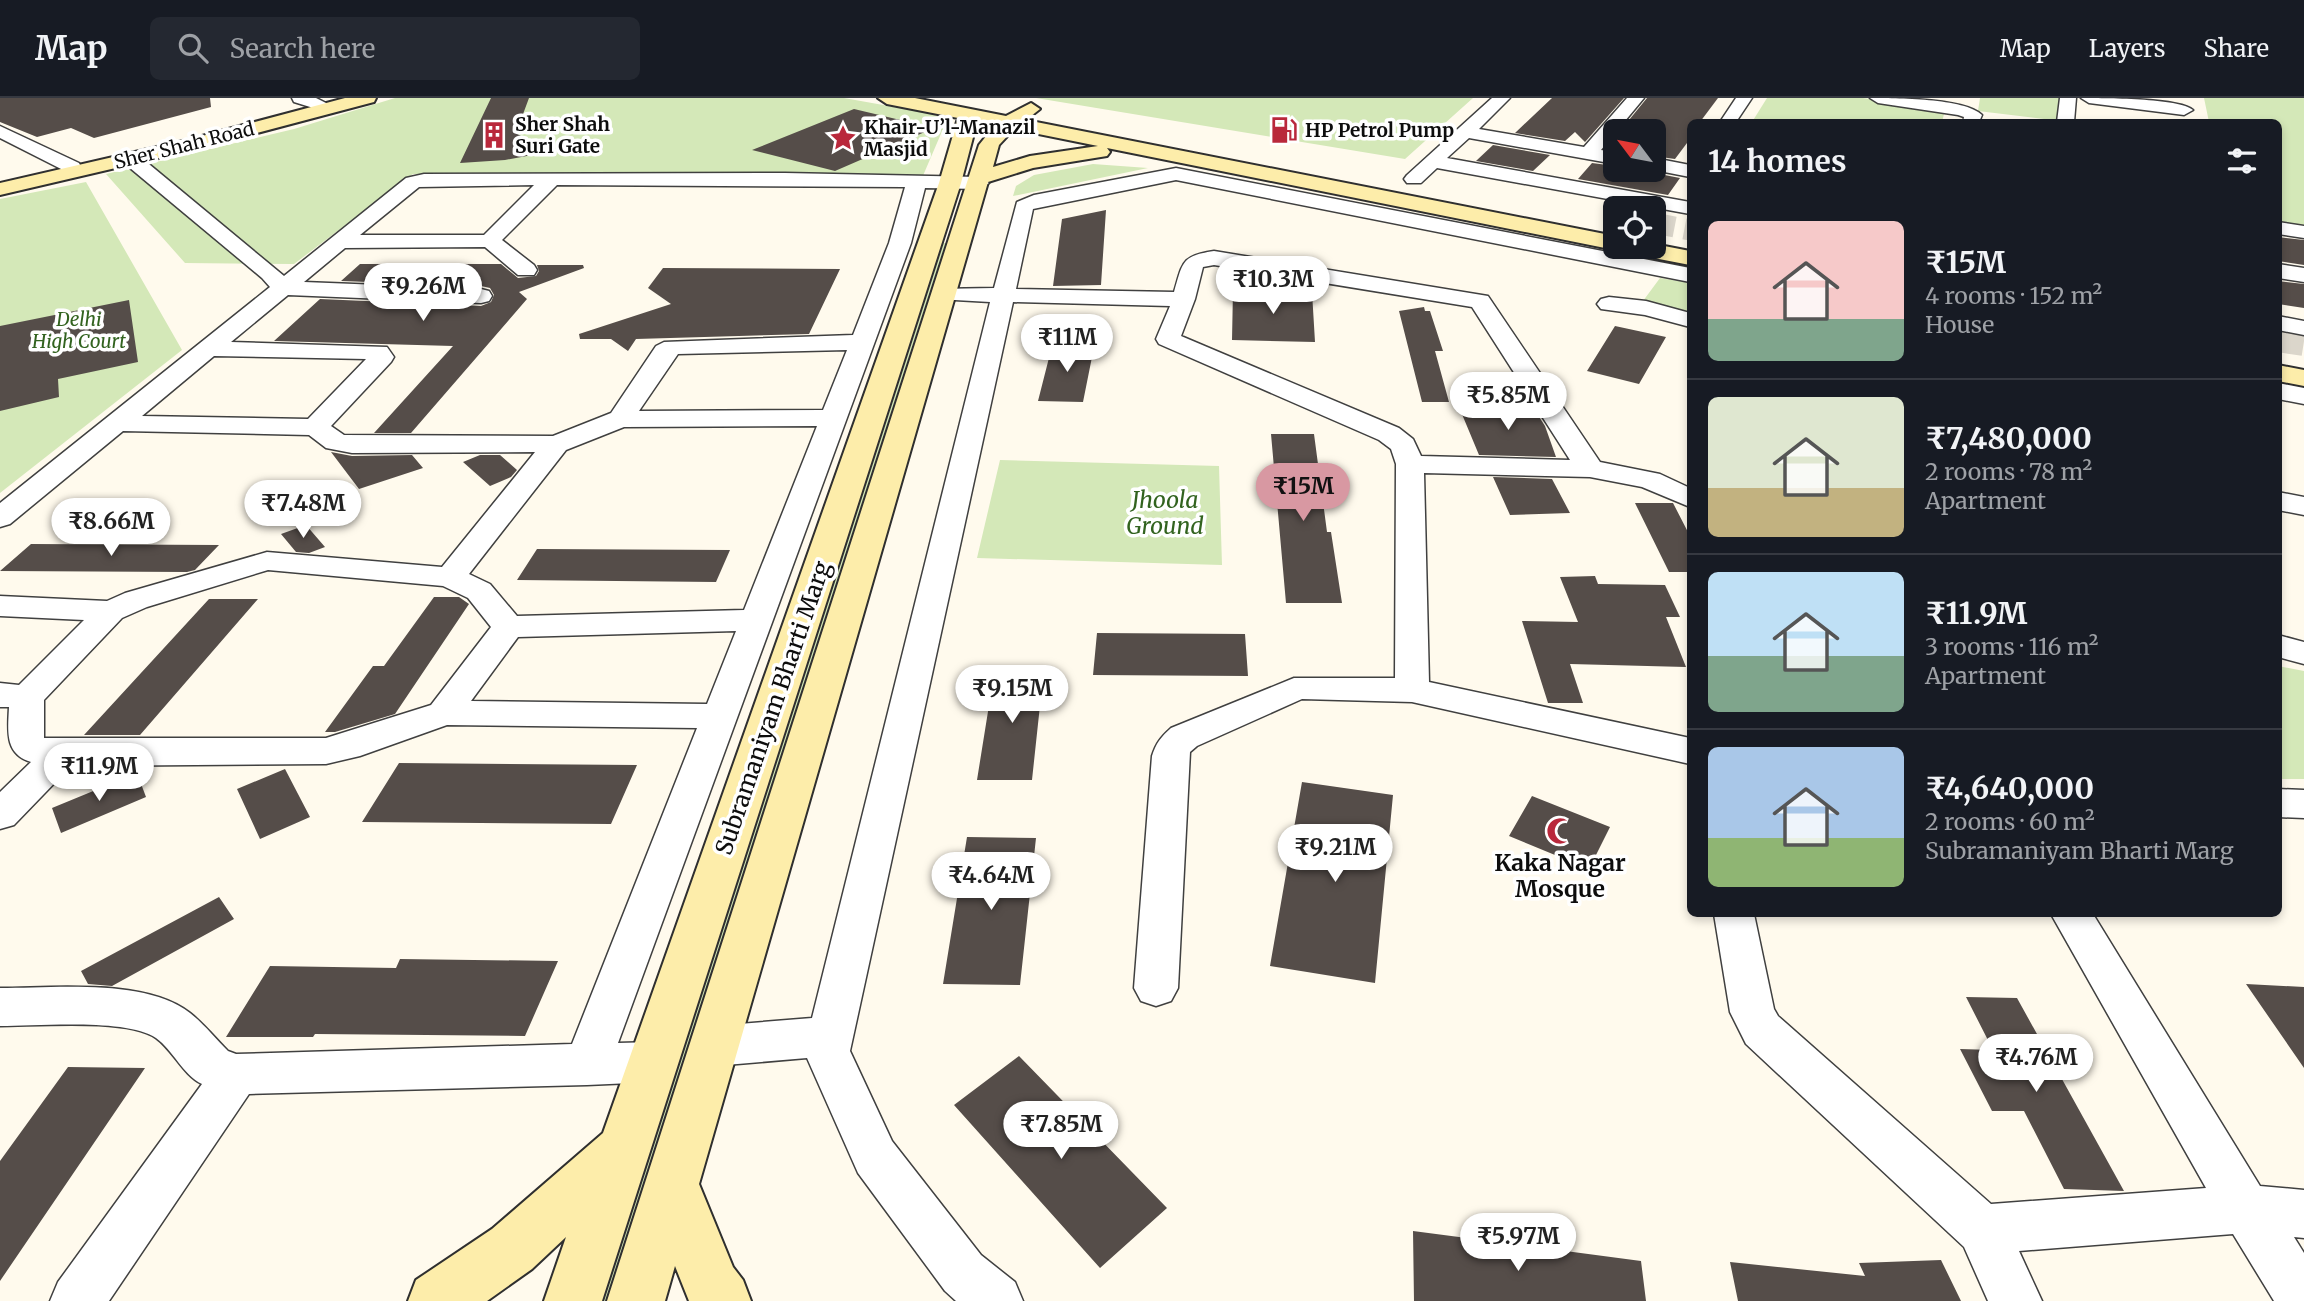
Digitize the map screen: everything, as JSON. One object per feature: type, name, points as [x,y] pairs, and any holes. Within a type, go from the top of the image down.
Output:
[{"type":"main road","name":"Sher Shah Road","points":[[0,184],[351,98]]},
{"type":"main road","name":"Sher Shah Road","points":[[0,189],[131,159],[367,98]]},
{"type":"main road","points":[[887,98],[1031,109],[1217,143]]},
{"type":"main road","points":[[980,105],[1010,123],[1153,149],[1543,229],[1603,244]]},
{"type":"main road","name":"Subramaniyam Bharti Marg","points":[[573,1301],[980,105]]},
{"type":"main road","name":"Subramaniyam Bharti Marg","points":[[636,1301],[945,295],[956,182],[993,138],[1031,109]]},
{"type":"main road","points":[[956,182],[1055,156],[1153,149]]},
{"type":"main road","points":[[1405,177],[1440,183]]},
{"type":"main road","points":[[1569,207],[1603,218]]},
{"type":"main road","points":[[1666,237],[1687,241]]},
{"type":"main road","points":[[1666,255],[1687,258]]},
{"type":"main road","points":[[2282,355],[2304,359]]},
{"type":"main road","points":[[2282,374],[2304,378]]},
{"type":"main road","points":[[437,1301],[512,1248],[624,1149]]},
{"type":"main road","points":[[672,1184],[712,1287],[722,1301]]},
{"type":"street","points":[[300,98],[323,106]]},
{"type":"street","points":[[1405,177],[1432,161],[1502,98]]},
{"type":"street","points":[[1589,153],[1636,98]]},
{"type":"street","points":[[1730,119],[1744,98]]},
{"type":"street","points":[[1878,98],[1962,110],[1973,115],[1972,119]]},
{"type":"street","points":[[2066,119],[2068,98]]},
{"type":"street","points":[[2089,98],[2184,110]]},
{"type":"street","points":[[0,131],[72,167]]},
{"type":"street","points":[[1465,132],[1603,156]]},
{"type":"street","points":[[131,159],[270,273],[282,288],[481,296]]},
{"type":"street","points":[[1432,161],[1682,207],[1687,190]]},
{"type":"street","points":[[1666,166],[1687,170]]},
{"type":"street","points":[[996,1301],[963,1273],[875,1157],[827,1051],[1024,206],[1034,201],[1176,174],[1687,274]]},
{"type":"street","points":[[0,518],[413,182],[552,179],[956,182]]},
{"type":"street","points":[[490,241],[552,179]]},
{"type":"street","points":[[587,1065],[900,243],[956,182]]},
{"type":"street","points":[[2282,229],[2304,232]]},
{"type":"street","points":[[339,242],[490,241],[526,270]]},
{"type":"street","points":[[1412,690],[1410,464],[1403,445],[1389,434],[1171,342],[1167,337],[1184,299],[1192,264],[1198,260],[1214,258],[1480,301],[1590,469]]},
{"type":"street","points":[[2282,272],[2304,275]]},
{"type":"street","points":[[945,295],[1184,299]]},
{"type":"street","points":[[1609,304],[1646,309],[1687,319]]},
{"type":"street","points":[[2282,324],[2304,328]]},
{"type":"street","points":[[621,419],[665,351],[673,347],[862,342]]},
{"type":"street","points":[[206,349],[382,354],[314,427]]},
{"type":"street","points":[[2282,392],[2304,396]]},
{"type":"street","points":[[115,423],[314,427],[336,442],[352,445],[556,444],[621,419],[833,418]]},
{"type":"street","points":[[450,577],[556,444]]},
{"type":"street","points":[[1410,464],[1590,469],[1650,480],[1687,497]]},
{"type":"street","points":[[2282,502],[2304,506]]},
{"type":"street","points":[[508,627],[479,591],[450,577],[267,561],[136,600],[111,611],[13,696],[26,742],[34,750],[44,753],[326,751],[444,713],[720,716]]},
{"type":"street","points":[[0,606],[111,611]]},
{"type":"street","points":[[508,627],[757,620]]},
{"type":"street","points":[[444,713],[508,627]]},
{"type":"street","points":[[2282,647],[2304,653]]},
{"type":"street","points":[[1156,988],[1170,756],[1173,746],[1184,737],[1294,689],[1307,687],[1412,690],[1687,750]]},
{"type":"street","points":[[0,815],[62,753]]},
{"type":"street","points":[[2282,803],[2304,804]]},
{"type":"street","points":[[1735,917],[1752,1012],[1762,1030],[1982,1229],[2015,1301]]},
{"type":"street","points":[[2074,917],[2246,1209],[2304,1300]]},
{"type":"street","points":[[0,1007],[108,1007],[155,1015],[174,1026],[214,1068],[236,1074],[654,1062]]},
{"type":"street","points":[[714,1046],[830,1036]]},
{"type":"street","points":[[77,1301],[236,1074]]},
{"type":"street","points":[[1982,1229],[2246,1209],[2304,1214]]},
{"type":"green space","points":[[395,98],[844,98],[928,113],[941,117],[946,122],[922,178],[413,174],[294,264],[185,263],[106,174],[294,129]]},
{"type":"green space","points":[[1036,98],[1473,98],[1405,159]]},
{"type":"green space","points":[[1767,98],[1863,98],[1945,110],[1943,119],[1754,119]]},
{"type":"green space","points":[[1980,98],[2068,98],[2068,119],[2043,119],[1978,111]]},
{"type":"green space","points":[[2204,98],[2304,98],[2304,226],[2282,222],[2282,119],[2208,119]]},
{"type":"green space","points":[[1093,164],[1148,168],[1013,196],[1016,186],[1034,175]]},
{"type":"green space","name":"Delhi High Court","points":[[86,182],[182,350],[0,493],[0,199]]},
{"type":"green space","points":[[943,243],[950,243],[613,1301],[586,1301]]},
{"type":"green space","points":[[1660,278],[1687,282],[1687,311],[1643,301]]},
{"type":"green space","name":"Jhoola Ground","points":[[1000,460],[1219,466],[1222,565],[977,558]]},
{"type":"green space","points":[[2282,667],[2304,671],[2304,779],[2282,779]]},
{"type":"building","points":[[0,98],[210,98],[211,107],[94,138],[71,128],[37,137],[0,122]]},
{"type":"building","name":"Sher Shah Suri Gate","points":[[491,98],[529,98],[516,133],[548,152],[505,160],[460,163]]},
{"type":"building","points":[[1552,98],[1624,98],[1585,142],[1575,132],[1565,141],[1515,133]]},
{"type":"building","points":[[1647,98],[1718,98],[1702,119],[1687,119],[1687,143],[1675,159],[1666,158],[1666,119],[1630,119]]},
{"type":"building","points":[[854,109],[934,128],[835,171],[752,150]]},
{"type":"building","points":[[1493,145],[1550,155],[1533,171],[1476,161]]},
{"type":"building","points":[[1592,163],[1603,164],[1603,182],[1666,182],[1666,175],[1680,178],[1668,195],[1578,179]]},
{"type":"building","points":[[1106,210],[1101,285],[1053,286],[1062,219]]},
{"type":"building","points":[[2282,237],[2304,240],[2304,265],[2282,262]]},
{"type":"building","points":[[360,264],[501,264],[518,278],[536,276],[539,271],[537,265],[583,265],[584,268],[519,292],[527,299],[411,433],[374,433],[453,346],[274,341],[320,299],[481,306],[491,302],[494,295],[490,288],[481,286],[341,281]]},
{"type":"building","points":[[663,268],[840,269],[809,334],[636,339],[628,351],[611,339],[580,339],[579,334],[671,304],[648,288]]},
{"type":"building","points":[[2282,281],[2304,284],[2304,308],[2282,305]]},
{"type":"building","points":[[1233,290],[1312,292],[1315,342],[1232,340]]},
{"type":"building","points":[[129,300],[138,362],[58,379],[59,397],[0,411],[0,326]]},
{"type":"building","points":[[1424,307],[1425,311],[1430,311],[1443,351],[1435,351],[1449,402],[1422,402],[1399,311]]},
{"type":"building","points":[[1615,326],[1666,337],[1639,384],[1587,371]]},
{"type":"building","points":[[1052,346],[1094,347],[1083,402],[1038,401]]},
{"type":"building","points":[[1459,407],[1534,409],[1545,426],[1556,457],[1479,455]]},
{"type":"building","points":[[1271,434],[1314,434],[1327,532],[1331,532],[1342,603],[1286,603]]},
{"type":"building","points":[[331,452],[352,456],[412,455],[423,468],[359,489]]},
{"type":"building","points":[[480,455],[500,455],[517,470],[511,477],[490,486],[463,462]]},
{"type":"building","points":[[1493,477],[1552,479],[1570,513],[1510,515]]},
{"type":"building","points":[[1635,503],[1673,503],[1687,530],[1687,572],[1669,572]]},
{"type":"building","points":[[306,525],[325,547],[309,553],[296,552],[281,534]]},
{"type":"building","points":[[31,544],[219,545],[195,570],[187,572],[0,571]]},
{"type":"building","points":[[537,549],[730,550],[716,582],[517,580]]},
{"type":"building","points":[[1595,576],[1598,584],[1665,585],[1680,617],[1666,617],[1686,667],[1570,664],[1583,703],[1548,703],[1522,621],[1578,622],[1560,577]]},
{"type":"building","points":[[434,597],[459,597],[469,604],[395,714],[335,732],[325,732],[373,666],[384,666]]},
{"type":"building","points":[[209,599],[258,599],[140,735],[84,735]]},
{"type":"building","points":[[1097,633],[1245,634],[1248,676],[1093,675]]},
{"type":"building","points":[[995,668],[1044,668],[1032,780],[977,780]]},
{"type":"building","points":[[399,763],[637,765],[611,824],[362,822]]},
{"type":"building","points":[[285,769],[310,817],[260,839],[237,789]]},
{"type":"building","points":[[137,773],[146,797],[61,833],[52,808]]},
{"type":"building","points":[[1302,782],[1393,795],[1375,983],[1270,966]]},
{"type":"building","name":"Kaka Nagar Mosque","points":[[1532,796],[1610,827],[1589,869],[1509,836]]},
{"type":"building","points":[[967,837],[1036,838],[1020,985],[943,984]]},
{"type":"building","points":[[219,897],[234,919],[112,986],[88,984],[81,971]]},
{"type":"building","points":[[400,959],[558,961],[525,1036],[315,1034],[313,1037],[226,1037],[270,966],[396,968]]},
{"type":"building","points":[[2246,984],[2304,987],[2304,1068]]},
{"type":"building","points":[[1966,997],[2017,998],[2124,1191],[2064,1189],[2024,1111],[1992,1111],[1960,1049],[1993,1050]]},
{"type":"building","points":[[1019,1056],[1167,1208],[1100,1268],[954,1105]]},
{"type":"building","points":[[68,1067],[145,1068],[0,1281],[0,1161]]},
{"type":"building","points":[[1413,1231],[1641,1261],[1646,1301],[1414,1301]]},
{"type":"building","points":[[1941,1260],[1961,1301],[1738,1301],[1730,1262],[1865,1276],[1859,1263]]},
{"type":"tunnel","points":[[1666,225],[1687,229]]},
{"type":"tunnel","points":[[2282,340],[2304,343]]},
{"type":"place","name":"HP Petrol Pump","points":[[1284,130]]},
{"type":"place","name":"Sher Shah Suri Gate","points":[[494,135]]},
{"type":"place","name":"Khair-U’l-Manazil Masjid","points":[[843,138]]},
{"type":"place","name":"Kaka Nagar Mosque","points":[[1560,831]]}]
